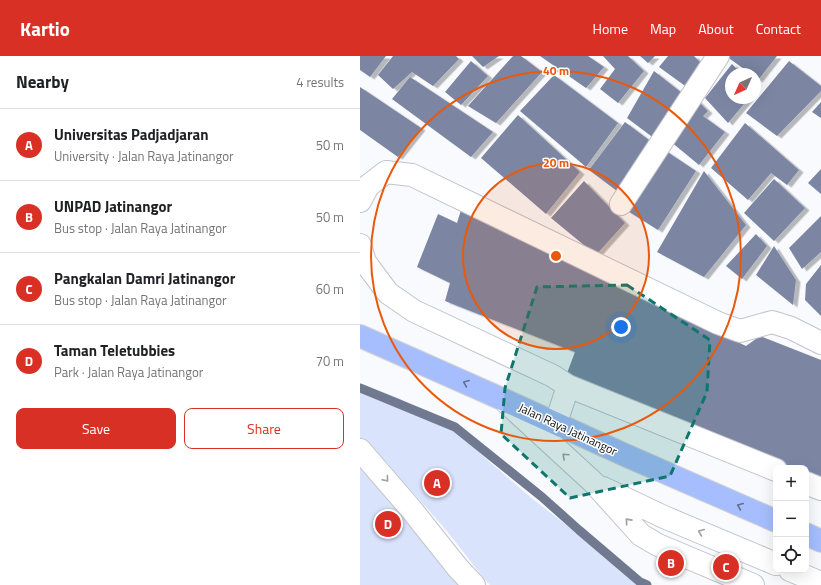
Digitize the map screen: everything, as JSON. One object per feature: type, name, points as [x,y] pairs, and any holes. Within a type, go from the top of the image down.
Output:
[{"type":"highway","name":"Jalan Raya Jatinangor","points":[[360,336],[556,423],[595,442],[773,520]]},
{"type":"highway","points":[[809,535],[821,541]]},
{"type":"street","points":[[621,204],[718,56]]},
{"type":"street","points":[[360,201],[368,186],[386,172],[412,175],[718,323],[740,331],[772,322],[791,328],[821,343]]},
{"type":"street","points":[[360,245],[365,262],[388,293],[414,311],[553,376],[568,386],[773,469]]},
{"type":"street","points":[[556,423],[568,386]]},
{"type":"street","points":[[502,399],[594,483],[640,535],[658,545],[753,585]]},
{"type":"street","points":[[360,450],[411,509],[457,567],[474,585]]},
{"type":"street","points":[[594,483],[664,517],[773,563]]},
{"type":"street","points":[[809,484],[821,489]]},
{"type":"street","points":[[797,573],[821,583]]},
{"type":"highlighted area","points":[[627,285],[710,340],[707,392],[670,476],[570,498],[501,434],[505,388],[537,287]]},
{"type":"shaded area","points":[[360,384],[399,398],[451,427],[534,500],[640,582],[647,585],[490,585],[425,506],[360,440]]},
{"type":"shaded area","points":[[360,459],[468,585],[360,585]]},
{"type":"building","points":[[360,56],[386,56],[370,77],[360,70]]},
{"type":"building","points":[[393,56],[456,56],[459,59],[433,86],[412,72],[393,89],[378,75]]},
{"type":"building","points":[[472,56],[499,56],[483,67]]},
{"type":"building","points":[[513,56],[521,56],[542,72],[496,123],[468,106]]},
{"type":"building","points":[[540,56],[588,56],[604,67],[586,88]]},
{"type":"building","points":[[603,56],[628,56],[644,71],[618,103],[600,89],[615,69]]},
{"type":"building","points":[[640,56],[655,56],[648,63]]},
{"type":"building","points":[[668,56],[694,56],[704,66],[688,88],[659,67]]},
{"type":"building","points":[[726,56],[777,56],[761,76],[761,68],[743,68]]},
{"type":"building","points":[[471,61],[488,76],[461,105],[445,92]]},
{"type":"building","points":[[789,61],[821,86],[821,91],[777,136],[746,113],[753,104],[761,104],[761,95]]},
{"type":"building","points":[[732,64],[736,68],[729,68]]},
{"type":"building","points":[[654,71],[682,93],[655,139],[627,118]]},
{"type":"building","points":[[725,73],[725,104],[744,104],[728,123],[705,98]]},
{"type":"building","points":[[554,75],[618,123],[586,167],[520,111]]},
{"type":"building","points":[[410,77],[493,132],[471,157],[392,99]]},
{"type":"building","points":[[360,87],[421,128],[398,157],[360,130]]},
{"type":"building","points":[[697,100],[708,111],[703,116],[725,132],[699,165],[670,141]]},
{"type":"building","points":[[821,102],[821,118],[812,112]]},
{"type":"building","points":[[518,115],[580,172],[546,214],[481,158]]},
{"type":"building","points":[[625,122],[653,143],[617,191],[589,170]]},
{"type":"building","points":[[745,123],[799,170],[787,185],[771,173],[748,200],[711,168]]},
{"type":"building","points":[[663,149],[696,171],[658,230],[626,210]]},
{"type":"building","points":[[821,169],[821,194],[808,183]]},
{"type":"building","points":[[704,171],[746,225],[704,277],[657,252]]},
{"type":"building","points":[[774,179],[805,208],[774,241],[744,213]]},
{"type":"building","points":[[584,181],[625,223],[596,255],[551,218]]},
{"type":"building","points":[[461,210],[604,281],[746,346],[760,336],[821,360],[821,487],[809,481],[809,465],[773,465],[773,466],[566,376],[575,352],[445,301],[450,283],[417,267],[438,214],[457,223]]},
{"type":"building","points":[[821,216],[821,252],[802,269],[789,248]]},
{"type":"building","points":[[756,234],[767,246],[742,279],[726,266]]},
{"type":"building","points":[[774,246],[796,280],[793,305],[756,275]]},
{"type":"building","points":[[821,265],[821,316],[805,300],[806,284]]},
{"type":"waterway","points":[[360,388],[455,427],[542,497],[640,582],[647,585]]},
{"type":"place","name":"Universitas Padjadjaran","points":[[437,483]]},
{"type":"place","name":"Taman Teletubbies","points":[[388,524]]},
{"type":"place","name":"UNPAD Jatinangor","points":[[671,563]]},
{"type":"place","name":"Pangkalan Damri Jatinangor","points":[[726,567]]}]
